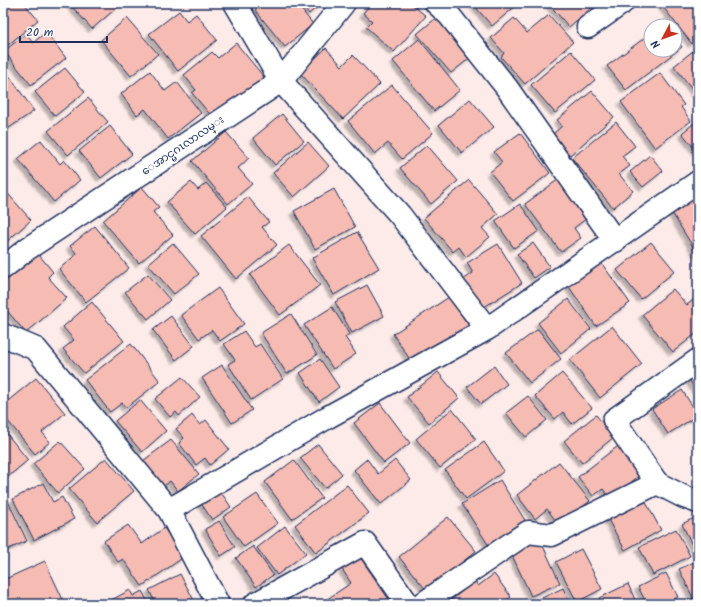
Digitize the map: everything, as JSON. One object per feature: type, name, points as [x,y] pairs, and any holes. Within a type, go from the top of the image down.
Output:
[{"type":"street","points":[[235,3],[281,80],[400,215],[487,329]]},
{"type":"street","name":"ေအာင္မဂၤလာလမ္း","points":[[3,268],[27,249],[281,80],[344,3]]},
{"type":"street","points":[[436,3],[449,15],[507,88],[615,241]]},
{"type":"street","points":[[588,27],[622,3]]},
{"type":"street","points":[[169,510],[328,417],[487,329],[698,182]]},
{"type":"street","points":[[3,335],[36,349],[169,510],[218,604]]},
{"type":"street","points":[[698,360],[614,420],[658,482],[684,497],[698,502]]},
{"type":"street","points":[[422,604],[528,532],[552,535],[658,482]]},
{"type":"street","points":[[256,604],[365,543],[408,604]]},
{"type":"building","points":[[3,3],[24,3],[38,20],[3,49]]},
{"type":"building","points":[[69,3],[122,3],[92,29]]},
{"type":"building","points":[[264,3],[296,3],[313,24],[285,47],[255,10]]},
{"type":"building","points":[[301,3],[322,3],[309,14]]},
{"type":"building","points":[[372,3],[410,3],[426,16],[394,52],[366,27],[372,21],[363,13]]},
{"type":"building","points":[[472,3],[519,3],[492,26]]},
{"type":"building","points":[[548,3],[597,3],[569,27]]},
{"type":"building","points":[[660,3],[698,3],[698,39],[692,44],[683,32],[683,18],[672,18]]},
{"type":"building","points":[[179,11],[187,21],[196,14],[217,40],[178,71],[149,34]]},
{"type":"building","points":[[549,15],[573,42],[525,84],[501,57],[504,53],[491,38],[514,18],[527,33]]},
{"type":"building","points":[[127,18],[158,54],[131,76],[101,40]]},
{"type":"building","points":[[436,18],[470,58],[451,73],[417,34]]},
{"type":"building","points":[[46,32],[66,58],[31,85],[4,51],[26,34],[33,43]]},
{"type":"building","points":[[419,39],[460,90],[434,111],[393,61]]},
{"type":"building","points":[[643,39],[643,58],[668,58],[626,90],[607,66]]},
{"type":"building","points":[[236,43],[264,77],[214,119],[192,93],[196,90],[184,75],[212,52],[218,58]]},
{"type":"building","points":[[698,47],[698,96],[674,66]]},
{"type":"building","points":[[326,48],[342,66],[353,55],[380,84],[343,119],[300,73]]},
{"type":"building","points":[[571,51],[595,80],[555,113],[531,85]]},
{"type":"building","points":[[3,67],[34,111],[3,132]]},
{"type":"building","points":[[65,68],[85,92],[55,116],[35,92]]},
{"type":"building","points":[[150,71],[165,91],[177,82],[201,113],[168,139],[145,109],[137,115],[121,94]]},
{"type":"building","points":[[660,73],[684,105],[681,107],[691,121],[655,148],[621,102]]},
{"type":"building","points":[[392,85],[433,133],[402,159],[388,143],[375,154],[348,121]]},
{"type":"building","points":[[592,91],[614,117],[570,155],[552,135],[562,126],[557,120]]},
{"type":"building","points":[[88,98],[108,122],[68,155],[48,131]]},
{"type":"building","points":[[470,99],[494,127],[462,153],[439,125]]},
{"type":"building","points":[[282,114],[304,141],[275,165],[253,138]]},
{"type":"building","points":[[698,120],[698,153],[682,133]]},
{"type":"building","points":[[616,122],[635,146],[622,156],[630,166],[619,174],[633,191],[613,208],[572,158]]},
{"type":"building","points":[[110,126],[132,154],[101,178],[79,151]]},
{"type":"building","points":[[226,132],[249,158],[238,168],[252,184],[228,204],[192,161]]},
{"type":"building","points":[[520,133],[550,173],[513,201],[490,172],[502,162],[494,152]]},
{"type":"building","points":[[41,140],[60,164],[64,160],[80,180],[54,202],[18,159]]},
{"type":"building","points":[[308,142],[329,166],[294,197],[273,173]]},
{"type":"building","points":[[427,145],[458,181],[431,204],[400,168]]},
{"type":"building","points":[[650,155],[663,171],[643,187],[630,172]]},
{"type":"building","points":[[563,176],[591,215],[574,228],[581,238],[561,252],[525,204]]},
{"type":"building","points":[[469,180],[498,214],[482,228],[490,237],[466,257],[459,247],[453,252],[424,218]]},
{"type":"building","points":[[191,182],[198,190],[206,183],[227,207],[195,234],[167,202]]},
{"type":"building","points":[[142,187],[159,207],[153,212],[173,235],[139,263],[103,221]]},
{"type":"building","points":[[3,188],[31,220],[3,245]]},
{"type":"building","points":[[334,189],[355,227],[315,249],[294,211]]},
{"type":"building","points":[[698,195],[698,255],[671,211]]},
{"type":"building","points":[[248,197],[269,222],[262,227],[277,245],[236,279],[201,236]]},
{"type":"building","points":[[520,204],[539,231],[514,248],[495,221]]},
{"type":"building","points":[[95,226],[129,268],[86,302],[59,269],[77,254],[70,246]]},
{"type":"building","points":[[357,232],[379,268],[334,295],[312,258]]},
{"type":"building","points":[[651,242],[675,271],[641,299],[617,270]]},
{"type":"building","points":[[173,243],[199,274],[174,294],[148,264]]},
{"type":"building","points":[[533,243],[550,267],[534,278],[517,254]]},
{"type":"building","points":[[498,244],[522,283],[481,309],[463,280],[473,273],[467,263]]},
{"type":"building","points":[[289,245],[320,285],[280,315],[250,275]]},
{"type":"building","points":[[35,250],[53,272],[48,277],[67,298],[26,333],[3,306],[8,302],[3,296],[3,278]]},
{"type":"building","points":[[600,261],[630,303],[596,326],[567,284]]},
{"type":"building","points":[[148,274],[170,300],[148,319],[125,292]]},
{"type":"building","points":[[367,285],[384,316],[352,333],[335,302]]},
{"type":"building","points":[[218,288],[244,324],[220,341],[212,330],[199,339],[181,315]]},
{"type":"building","points":[[673,289],[687,305],[698,296],[698,332],[673,352],[642,315]]},
{"type":"building","points":[[449,297],[469,326],[413,364],[393,334]]},
{"type":"building","points":[[568,299],[591,329],[561,353],[538,323]]},
{"type":"building","points":[[92,302],[124,341],[84,373],[63,349],[74,340],[63,327]]},
{"type":"building","points":[[332,307],[349,334],[345,337],[356,354],[333,369],[304,325]]},
{"type":"building","points":[[291,314],[317,355],[287,374],[261,333]]},
{"type":"building","points":[[171,316],[194,346],[176,360],[153,330]]},
{"type":"building","points":[[612,326],[642,364],[600,398],[570,360]]},
{"type":"building","points":[[538,329],[561,359],[530,383],[506,353]]},
{"type":"building","points":[[244,331],[255,347],[260,344],[283,379],[251,400],[228,364],[235,360],[224,344]]},
{"type":"building","points":[[131,344],[160,381],[126,408],[122,403],[110,412],[85,380]]},
{"type":"building","points":[[320,359],[339,387],[319,402],[300,373]]},
{"type":"building","points":[[222,365],[252,410],[232,423],[202,378]]},
{"type":"building","points":[[494,366],[507,384],[481,404],[467,387]]},
{"type":"building","points":[[698,369],[698,393],[687,376]]},
{"type":"building","points":[[438,372],[459,398],[429,423],[407,397]]},
{"type":"building","points":[[562,373],[592,408],[572,424],[563,412],[555,419],[535,396]]},
{"type":"building","points":[[182,377],[200,397],[179,416],[176,412],[170,417],[155,399]]},
{"type":"building","points":[[36,378],[65,413],[42,432],[50,442],[35,454],[3,415],[3,405]]},
{"type":"building","points":[[682,390],[698,415],[668,434],[652,409]]},
{"type":"building","points":[[528,396],[547,420],[526,437],[506,413]]},
{"type":"building","points":[[140,400],[166,431],[142,452],[115,421]]},
{"type":"building","points":[[380,403],[410,443],[384,463],[354,423]]},
{"type":"building","points":[[452,409],[476,439],[440,468],[416,439]]},
{"type":"building","points":[[192,415],[200,425],[206,420],[229,449],[210,465],[205,458],[196,465],[179,443],[184,438],[176,429]]},
{"type":"building","points":[[596,415],[614,437],[582,463],[564,441]]},
{"type":"building","points":[[3,429],[28,460],[3,481]]},
{"type":"building","points":[[171,440],[199,474],[178,491],[170,481],[163,487],[143,461]]},
{"type":"building","points":[[60,441],[85,469],[58,493],[33,464]]},
{"type":"building","points":[[484,442],[504,471],[466,499],[445,470]]},
{"type":"building","points":[[318,444],[342,474],[325,488],[300,458]]},
{"type":"building","points":[[618,446],[641,474],[611,499],[603,489],[593,496],[578,477]]},
{"type":"building","points":[[106,458],[134,491],[97,522],[69,489]]},
{"type":"building","points":[[367,459],[378,474],[395,460],[411,480],[381,504],[354,470]]},
{"type":"building","points":[[294,460],[322,498],[292,519],[265,482]]},
{"type":"building","points":[[559,462],[590,501],[559,525],[547,509],[535,519],[517,495]]},
{"type":"building","points":[[500,480],[528,525],[491,549],[462,504]]},
{"type":"building","points":[[43,483],[53,502],[62,497],[74,519],[34,540],[13,499]]},
{"type":"building","points":[[347,485],[369,513],[316,553],[295,525]]},
{"type":"building","points":[[218,488],[231,507],[212,520],[199,500]]},
{"type":"building","points":[[257,494],[278,523],[244,547],[223,517]]},
{"type":"building","points":[[5,495],[27,541],[4,551],[3,496]]},
{"type":"building","points":[[643,497],[661,530],[625,550],[606,516]]},
{"type":"building","points":[[698,516],[698,555],[697,555],[682,524]]},
{"type":"building","points":[[448,517],[476,551],[427,591],[399,557]]},
{"type":"building","points":[[219,521],[235,547],[221,556],[205,529]]},
{"type":"building","points":[[128,525],[142,544],[164,528],[184,557],[142,586],[123,559],[118,562],[104,541]]},
{"type":"building","points":[[285,526],[306,553],[277,575],[257,548]]},
{"type":"building","points":[[676,529],[690,556],[653,575],[639,547]]},
{"type":"building","points":[[539,537],[560,583],[531,596],[510,551]]},
{"type":"building","points":[[253,546],[273,575],[256,587],[236,558]]},
{"type":"building","points":[[581,549],[602,589],[577,602],[556,562]]},
{"type":"building","points":[[360,557],[392,604],[320,604],[351,583],[342,569]]},
{"type":"building","points":[[698,560],[698,604],[696,604],[679,569]]},
{"type":"building","points":[[45,561],[65,604],[9,604],[3,591],[3,580]]},
{"type":"building","points":[[666,573],[678,597],[663,604],[647,604],[638,587]]},
{"type":"building","points":[[180,574],[196,604],[156,604],[149,590]]},
{"type":"building","points":[[494,574],[511,597],[501,604],[452,604],[450,601],[475,581],[478,586]]},
{"type":"building","points":[[628,584],[637,604],[602,604],[599,598]]},
{"type":"building","points":[[563,588],[570,604],[529,604]]},
{"type":"building","points":[[130,590],[133,596],[142,591],[149,604],[104,604]]}]
